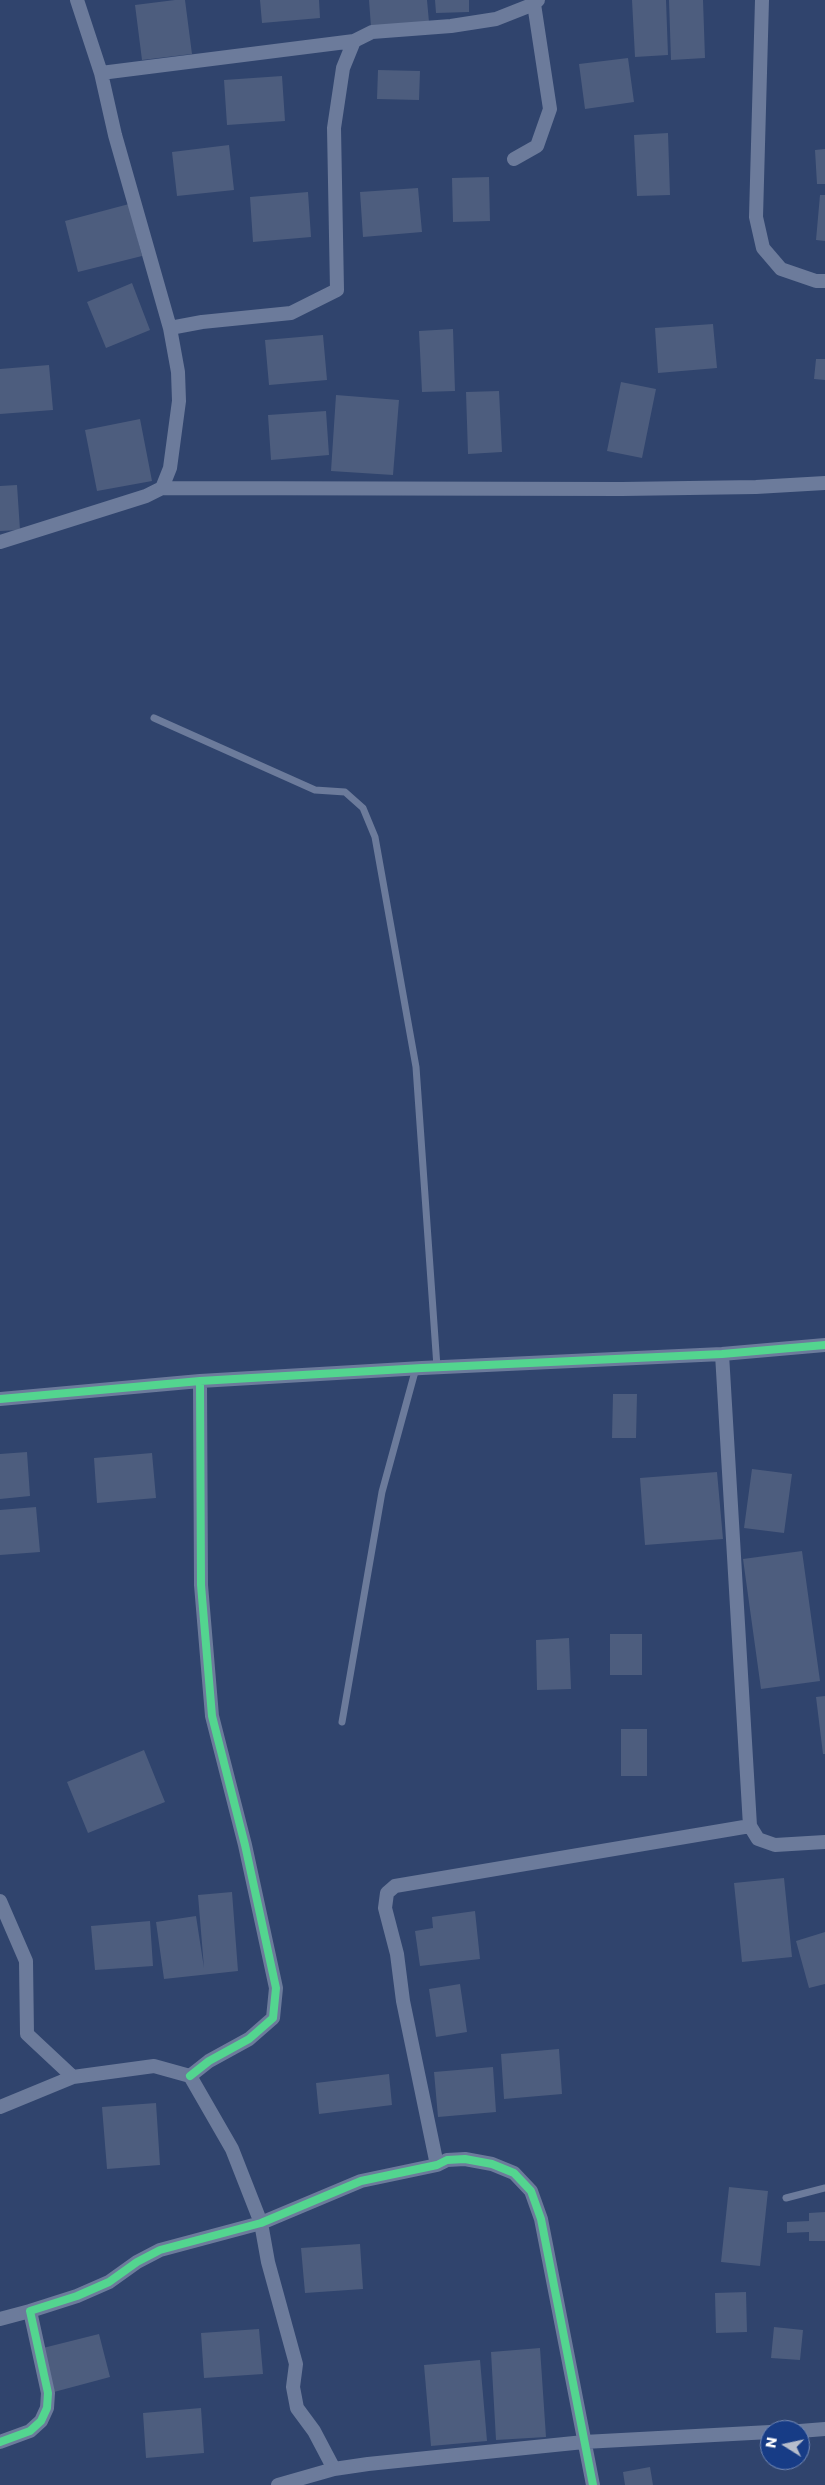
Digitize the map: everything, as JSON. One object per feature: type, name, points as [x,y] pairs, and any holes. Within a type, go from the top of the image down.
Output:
[{"type":"street","points":[[78,0],[170,328],[178,372],[179,401],[170,468],[162,488]]},
{"type":"street","points":[[762,0],[756,217],[763,248],[781,269],[816,281],[825,281]]},
{"type":"street","points":[[100,73],[354,41],[372,32],[451,26],[496,19],[536,2],[550,109],[537,146],[514,160]]},
{"type":"street","points":[[170,328],[202,322],[291,313],[337,290],[334,128],[342,68],[354,41]]},
{"type":"street","points":[[0,542],[146,496],[162,488],[622,489],[825,484]]},
{"type":"street","points":[[0,1399],[200,1381],[416,1368],[722,1354],[825,1345]]},
{"type":"street","points":[[722,1354],[750,1826],[758,1839],[775,1845],[825,1842]]},
{"type":"street","points":[[190,2076],[209,2061],[249,2039],[273,2018],[276,1988],[245,1846],[212,1716],[201,1585],[200,1381]]},
{"type":"street","points":[[437,2165],[403,2001],[397,1954],[385,1908],[386,1893],[395,1886],[750,1826]]},
{"type":"street","points":[[0,1901],[26,1961],[27,2034],[73,2077]]},
{"type":"street","points":[[0,2107],[73,2077],[154,2066],[190,2076],[232,2149],[261,2223],[268,2262],[296,2364],[293,2387],[297,2408],[314,2431],[334,2470]]},
{"type":"street","points":[[0,2319],[77,2296],[109,2282],[137,2262],[160,2250],[261,2223],[361,2181],[437,2165],[447,2160],[465,2159],[492,2164],[514,2173],[531,2191],[541,2219],[593,2485]]},
{"type":"street","points":[[0,2442],[30,2431],[41,2421],[47,2408],[48,2393],[30,2311]]},
{"type":"street","points":[[810,2430],[825,2429]]},
{"type":"street","points":[[278,2485],[334,2470],[368,2464],[584,2442],[760,2433]]},
{"type":"lane","points":[[154,718],[315,790],[345,792],[363,808],[376,837],[416,1067],[438,1367]]},
{"type":"lane","points":[[342,1722],[382,1492],[416,1368]]},
{"type":"lane","points":[[786,2198],[825,2188]]},
{"type":"building","points":[[185,0],[192,54],[142,60],[135,5]]},
{"type":"building","points":[[260,0],[319,0],[320,18],[262,23]]},
{"type":"building","points":[[369,0],[427,0],[429,22],[371,27]]},
{"type":"building","points":[[435,0],[469,0],[469,12],[436,13]]},
{"type":"building","points":[[632,0],[666,0],[668,55],[635,57]]},
{"type":"building","points":[[669,0],[703,0],[705,58],[671,60]]},
{"type":"building","points":[[628,58],[634,102],[585,109],[579,64]]},
{"type":"building","points":[[378,70],[420,71],[419,100],[377,99]]},
{"type":"building","points":[[282,76],[285,121],[227,125],[224,80]]},
{"type":"building","points":[[668,133],[670,195],[637,196],[634,135]]},
{"type":"building","points":[[229,145],[234,190],[177,196],[172,152]]},
{"type":"building","points":[[825,149],[825,184],[817,184],[815,150]]},
{"type":"building","points":[[489,177],[490,221],[453,222],[452,178]]},
{"type":"building","points":[[418,188],[422,232],[363,237],[360,192]]},
{"type":"building","points":[[308,192],[311,237],[253,242],[250,197]]},
{"type":"building","points":[[820,195],[825,195],[825,241],[816,240]]},
{"type":"building","points":[[129,204],[142,256],[78,272],[65,221]]},
{"type":"building","points":[[132,283],[150,330],[106,348],[87,302]]},
{"type":"building","points":[[713,324],[717,368],[658,373],[655,328]]},
{"type":"building","points":[[453,329],[455,391],[422,392],[419,331]]},
{"type":"building","points":[[323,335],[327,380],[269,385],[265,340]]},
{"type":"building","points":[[816,359],[825,359],[825,380],[814,379]]},
{"type":"building","points":[[49,365],[53,410],[0,414],[0,369]]},
{"type":"building","points":[[621,382],[656,389],[642,458],[607,451]]},
{"type":"building","points":[[499,391],[502,452],[468,454],[466,392]]},
{"type":"building","points":[[336,395],[399,400],[393,475],[331,471]]},
{"type":"building","points":[[326,411],[329,455],[271,460],[268,415]]},
{"type":"building","points":[[140,419],[152,481],[97,491],[85,430]]},
{"type":"building","points":[[17,485],[20,530],[0,531],[0,486]]},
{"type":"building","points":[[613,1394],[637,1394],[636,1438],[612,1438]]},
{"type":"building","points":[[27,1452],[30,1496],[0,1499],[0,1454]]},
{"type":"building","points":[[152,1453],[156,1498],[97,1503],[94,1458]]},
{"type":"building","points":[[752,1469],[792,1474],[784,1533],[744,1528]]},
{"type":"building","points":[[717,1472],[723,1539],[645,1545],[640,1478]]},
{"type":"building","points":[[36,1507],[40,1552],[0,1555],[0,1510]]},
{"type":"building","points":[[802,1551],[820,1681],[761,1689],[743,1559]]},
{"type":"building","points":[[610,1634],[642,1634],[642,1675],[610,1675]]},
{"type":"building","points":[[569,1638],[571,1689],[537,1690],[536,1640]]},
{"type":"building","points":[[825,1696],[825,1754],[823,1754],[816,1697]]},
{"type":"building","points":[[621,1729],[647,1729],[647,1776],[621,1776]]},
{"type":"building","points":[[144,1750],[165,1802],[88,1833],[67,1782]]},
{"type":"building","points":[[784,1878],[792,1957],[742,1962],[734,1883]]},
{"type":"building","points":[[232,1892],[238,1971],[164,1979],[156,1922],[196,1916],[204,1968],[198,1895]]},
{"type":"building","points":[[475,1911],[480,1959],[420,1966],[415,1931],[433,1928],[432,1917]]},
{"type":"building","points":[[150,1921],[153,1966],[95,1970],[91,1926]]},
{"type":"building","points":[[825,1932],[825,1984],[809,1988],[796,1941]]},
{"type":"building","points":[[460,1984],[467,2032],[436,2037],[429,1989]]},
{"type":"building","points":[[559,2049],[562,2094],[504,2099],[501,2054]]},
{"type":"building","points":[[493,2067],[496,2112],[438,2117],[434,2072]]},
{"type":"building","points":[[389,2074],[392,2105],[319,2114],[316,2083]]},
{"type":"building","points":[[156,2103],[160,2165],[107,2169],[102,2107]]},
{"type":"building","points":[[729,2187],[768,2191],[760,2266],[721,2262]]},
{"type":"building","points":[[825,2212],[825,2241],[809,2241],[809,2232],[787,2233],[787,2222],[809,2221],[809,2213]]},
{"type":"building","points":[[360,2244],[363,2289],[305,2293],[301,2248]]},
{"type":"building","points":[[746,2292],[747,2332],[716,2333],[715,2293]]},
{"type":"building","points":[[774,2327],[803,2330],[800,2360],[771,2358]]},
{"type":"building","points":[[259,2329],[263,2374],[204,2378],[201,2333]]},
{"type":"building","points":[[99,2334],[110,2377],[54,2392],[43,2348]]},
{"type":"building","points":[[540,2348],[546,2437],[496,2440],[491,2352]]},
{"type":"building","points":[[480,2360],[487,2441],[431,2446],[424,2365]]},
{"type":"building","points":[[201,2408],[204,2453],[146,2458],[143,2413]]},
{"type":"building","points":[[650,2467],[653,2485],[625,2485],[623,2472]]},
{"type":"cycle path","points":[[0,1399],[200,1381],[422,1368],[722,1354],[825,1345]]},
{"type":"cycle path","points":[[190,2076],[209,2061],[249,2039],[273,2018],[276,1988],[245,1845],[212,1716],[201,1585],[200,1381]]},
{"type":"cycle path","points":[[0,2442],[30,2431],[41,2421],[47,2408],[48,2393],[30,2311],[77,2296],[109,2282],[137,2262],[160,2250],[261,2223],[361,2181],[437,2165],[447,2160],[465,2159],[492,2164],[514,2173],[531,2191],[541,2219],[593,2485]]}]
